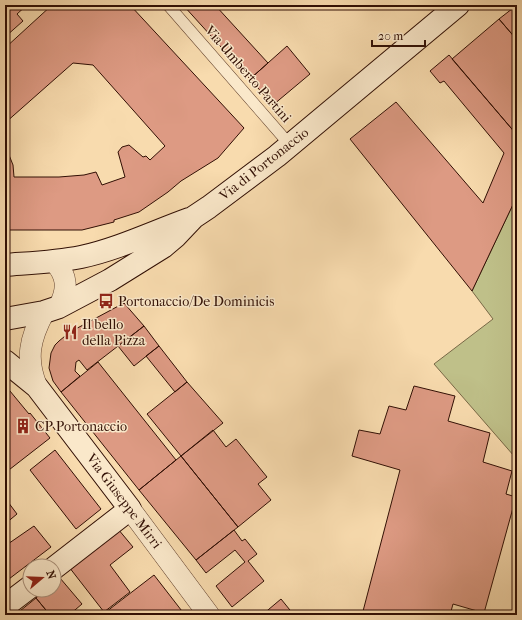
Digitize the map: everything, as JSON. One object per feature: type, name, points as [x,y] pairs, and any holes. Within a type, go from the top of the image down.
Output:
[{"type":"main road","name":"Via di Portonaccio","points":[[5,319],[51,310],[110,280],[163,247],[194,217],[254,174],[451,11]]},
{"type":"main road","points":[[5,265],[54,261],[92,254],[124,244],[194,217]]},
{"type":"main road","name":"Via Giuseppe Mirri","points":[[5,361],[37,387],[130,509]]},
{"type":"main road","points":[[62,562],[130,509]]},
{"type":"main road","points":[[5,606],[22,593]]},
{"type":"street","name":"Via Giuseppe Mirri","points":[[37,387],[32,373],[30,350],[32,338],[64,293],[64,276],[61,269],[54,261]]},
{"type":"street","name":"Via Giuseppe Mirri","points":[[130,509],[209,615]]},
{"type":"lane","name":"Via Umberto Partini","points":[[168,5],[290,145]]},
{"type":"green space","points":[[517,196],[517,504],[514,456],[434,364],[493,319],[472,291]]},
{"type":"building","points":[[5,5],[27,5],[17,14],[23,21],[5,37]]},
{"type":"building","points":[[52,5],[130,5],[244,128],[218,158],[181,181],[139,212],[114,220],[114,222],[82,230],[5,230],[5,145],[13,165],[14,177],[59,177],[84,175],[96,172],[102,185],[125,177],[118,152],[122,147],[129,145],[143,157],[146,156],[150,160],[165,146],[93,65],[73,63],[5,123],[5,48]]},
{"type":"building","points":[[183,5],[215,5],[268,63],[250,79]]},
{"type":"building","points":[[517,5],[517,40],[499,19]]},
{"type":"building","points":[[499,19],[517,40],[517,135],[452,59]]},
{"type":"building","points":[[287,46],[310,74],[273,105],[250,79]]},
{"type":"building","points":[[449,55],[517,135],[517,196],[472,291],[350,139],[396,102],[483,203],[504,153],[444,81],[440,83],[430,71]]},
{"type":"building","points":[[124,303],[144,326],[87,370],[79,360],[76,362],[75,371],[80,376],[61,392],[53,381],[49,368],[51,353],[55,345],[70,332]]},
{"type":"building","points":[[144,326],[159,346],[134,366],[118,346]]},
{"type":"building","points":[[159,346],[187,382],[175,392],[146,356]]},
{"type":"building","points":[[98,362],[176,460],[139,490],[61,392]]},
{"type":"building","points":[[187,382],[223,423],[181,456],[147,414]]},
{"type":"building","name":"CP Portonaccio","points":[[5,385],[50,438],[5,473]]},
{"type":"building","points":[[414,386],[455,396],[448,421],[490,433],[483,462],[512,471],[506,494],[516,497],[484,613],[453,604],[450,615],[362,615],[400,470],[352,456],[359,430],[380,434],[389,406],[406,410]]},
{"type":"building","points":[[213,430],[226,447],[236,439],[267,477],[258,484],[271,500],[238,527],[181,456]]},
{"type":"building","points":[[55,450],[101,509],[76,529],[30,470]]},
{"type":"building","points":[[181,456],[238,527],[196,560],[139,490]]},
{"type":"building","points":[[5,498],[17,514],[5,524]]},
{"type":"building","points":[[34,526],[51,547],[37,558],[22,558],[22,569],[5,582],[5,546]]},
{"type":"building","points":[[118,529],[133,547],[110,565],[130,592],[104,612],[69,567]]},
{"type":"building","points":[[234,530],[242,541],[245,539],[257,554],[248,561],[264,581],[232,607],[216,586],[245,562],[235,550],[206,573],[196,560]]},
{"type":"building","points":[[5,536],[10,542],[5,546]]},
{"type":"building","points":[[154,575],[185,615],[102,615]]},
{"type":"building","points":[[62,580],[82,604],[69,615],[50,615],[36,598],[62,598]]},
{"type":"building","points":[[36,598],[50,615],[15,615]]},
{"type":"building","points":[[281,599],[294,615],[262,615]]},
{"type":"place","name":"Portonaccio/De Dominicis","points":[[106,301]]},
{"type":"place","name":"Il bello della Pizza","points":[[70,332]]},
{"type":"place","name":"CP Portonaccio","points":[[23,426]]}]
